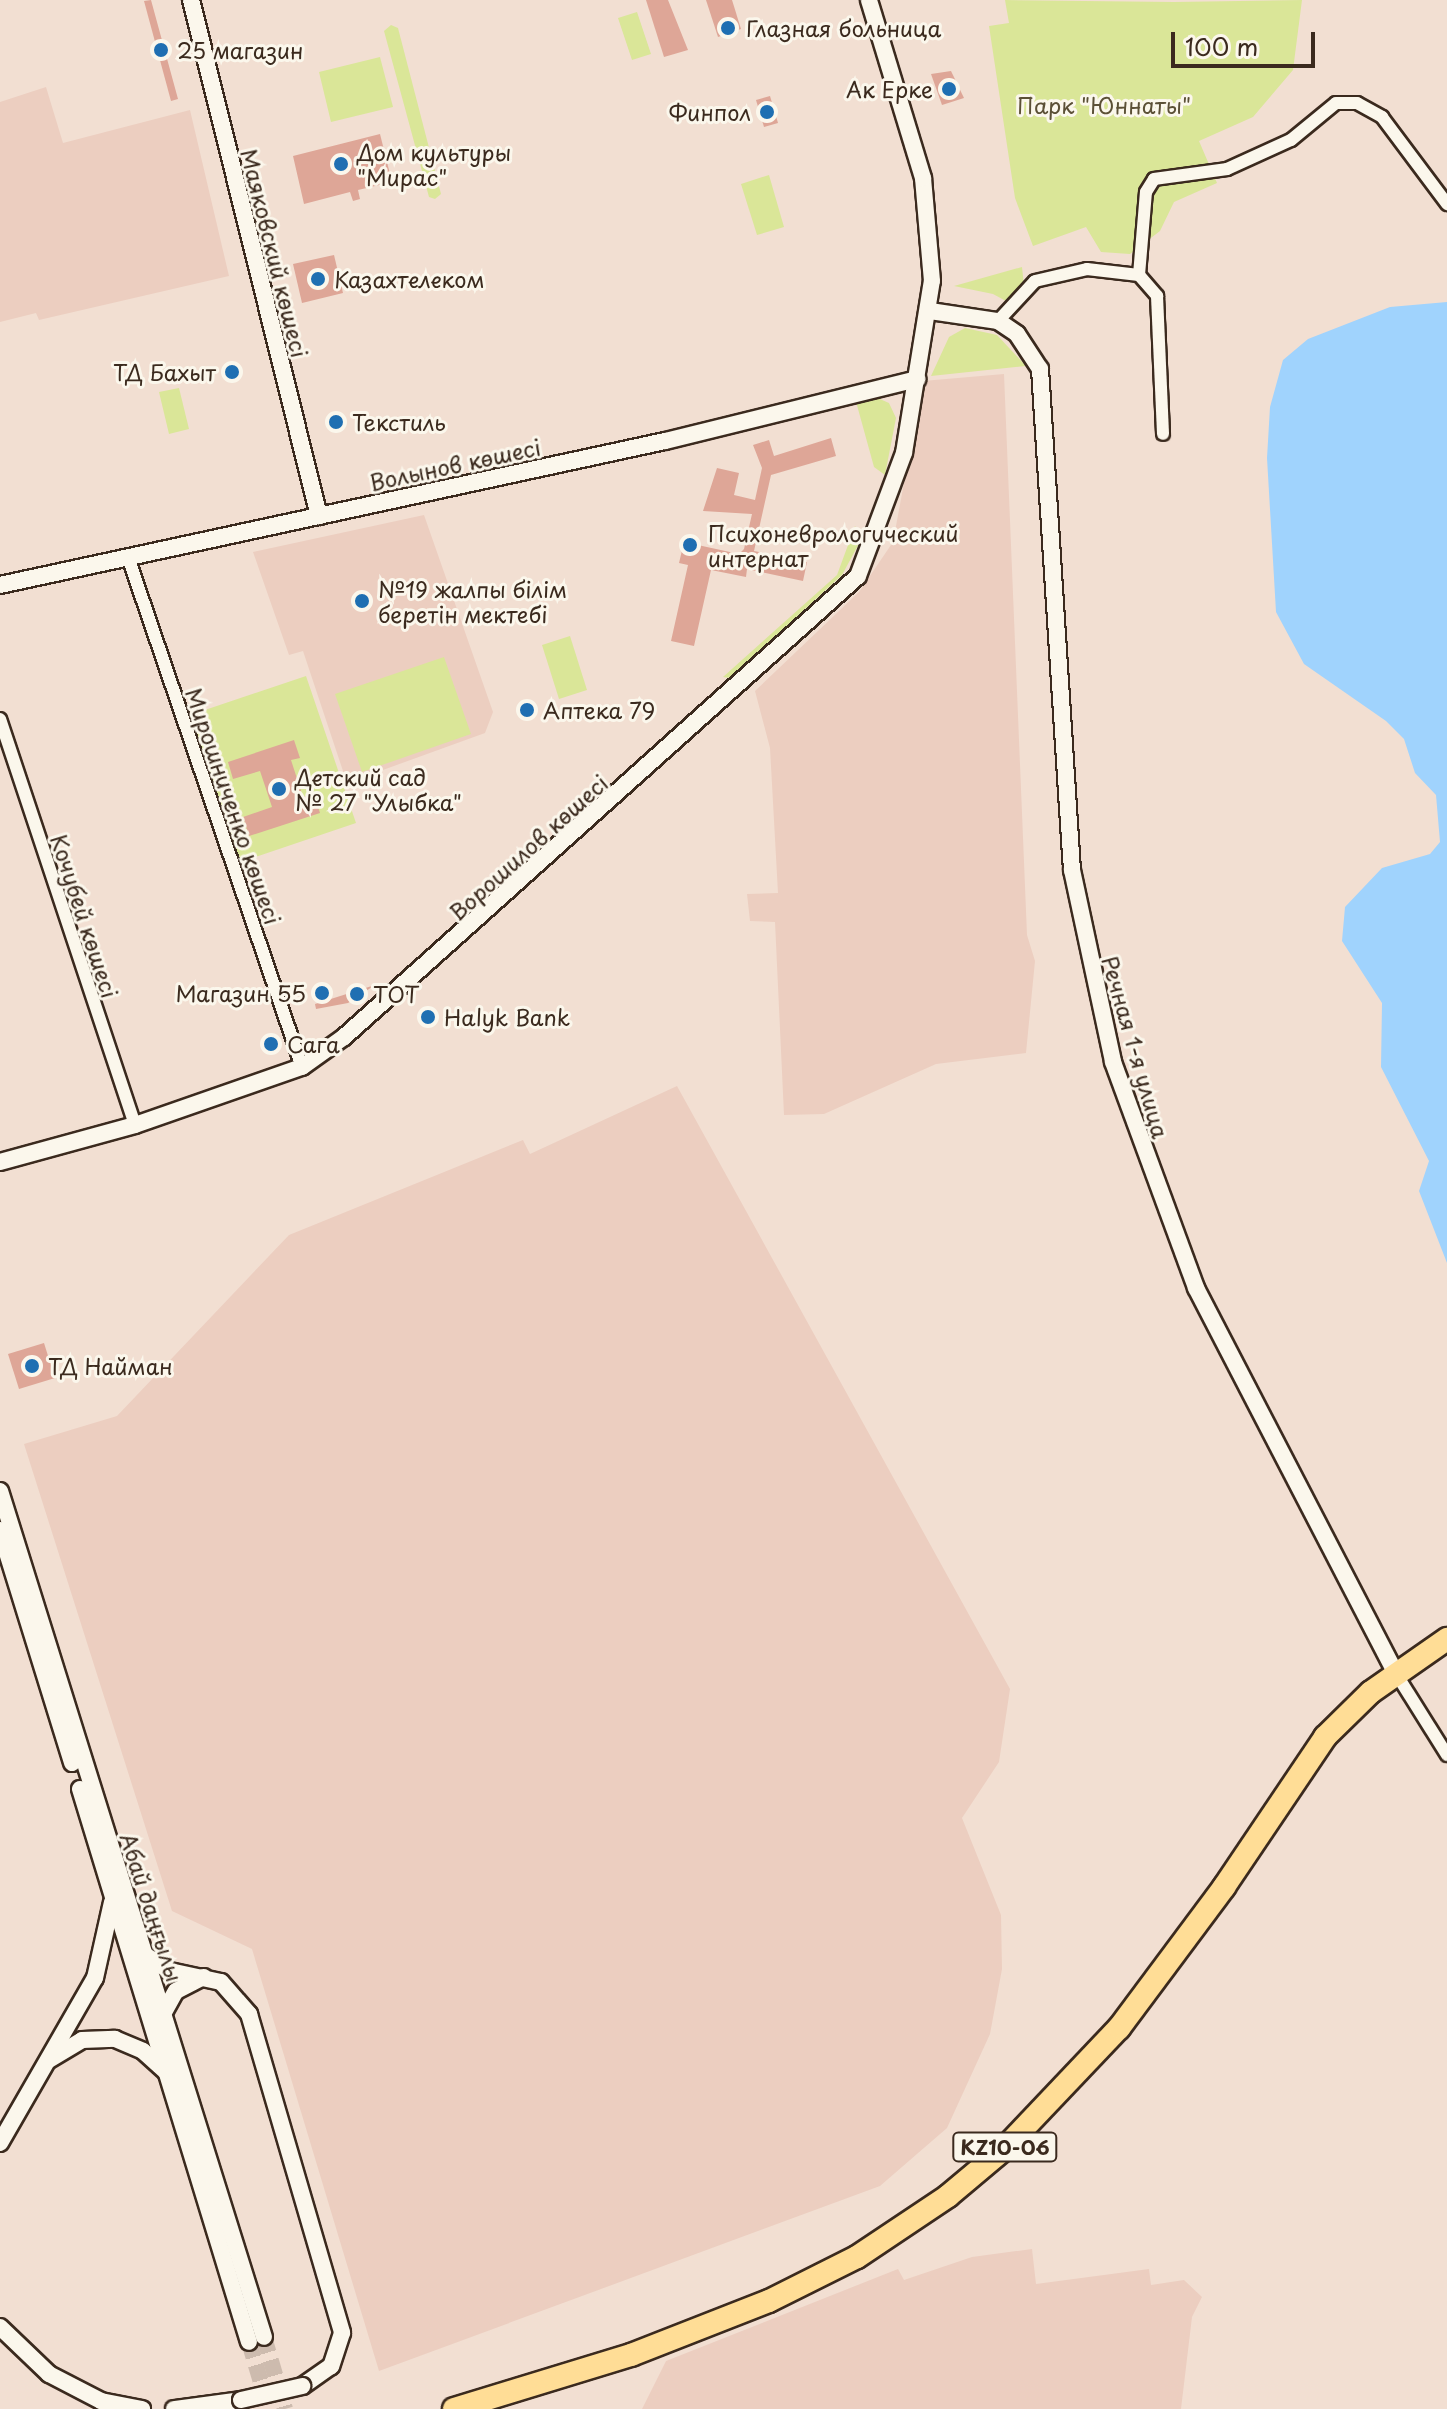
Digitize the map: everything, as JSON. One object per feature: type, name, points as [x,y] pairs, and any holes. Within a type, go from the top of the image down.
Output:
[{"type":"highway","name":"KZ10-06","points":[[454,2409],[631,2355],[769,2301],[857,2257],[948,2196],[1004,2149],[1119,2028],[1224,1887],[1325,1737],[1395,1672],[1447,1639]]},
{"type":"highway","name":"KZ10-06","points":[[1395,1672],[1447,1655]]},
{"type":"main road","name":"Маяковский көшесі","points":[[191,0],[319,516]]},
{"type":"main road","name":"Ворошилов көшесі","points":[[0,1162],[135,1125],[302,1067],[406,987],[858,576],[894,490],[930,311],[923,178],[869,0]]},
{"type":"main road","points":[[930,311],[998,321]]},
{"type":"main road","name":"Речная 1-я улица","points":[[998,321],[1031,351],[1046,394],[1072,870],[1113,1062],[1196,1288],[1395,1672]]},
{"type":"main road","name":"Волынов көшесі","points":[[0,585],[319,516],[917,379]]},
{"type":"main road","name":"Абай даңғылы","points":[[0,1491],[163,2014],[257,2340],[112,1900],[0,1530]]},
{"type":"main road","points":[[0,2143],[95,1978],[112,1900]]},
{"type":"main road","points":[[145,1955],[170,1971],[204,1977],[238,1996],[249,2014],[335,2300],[342,2333],[331,2366],[302,2386],[241,2400],[174,2409]]},
{"type":"main road","points":[[163,2014],[176,1991],[204,1977]]},
{"type":"main road","points":[[48,2061],[82,2040],[115,2039],[143,2051],[168,2074]]},
{"type":"main road","points":[[0,2327],[49,2374],[101,2401],[142,2409]]},
{"type":"street","points":[[1139,275],[1146,192],[1154,179],[1227,169],[1291,140],[1336,103],[1357,103],[1382,117],[1447,204]]},
{"type":"street","points":[[998,321],[1035,281],[1087,269],[1139,275],[1157,296],[1163,434]]},
{"type":"street","name":"Мирошниченко көшесі","points":[[128,557],[302,1067]]},
{"type":"street","name":"Кочубей көшесі","points":[[0,719],[135,1125]]},
{"type":"street","points":[[1395,1672],[1447,1755]]},
{"type":"shaded area","points":[[46,87],[63,143],[190,110],[229,276],[39,320],[36,313],[0,322],[0,102]]},
{"type":"shaded area","points":[[1004,374],[1027,935],[1035,961],[1026,1053],[936,1064],[824,1114],[784,1115],[775,922],[750,921],[747,894],[778,893],[770,748],[755,691],[859,592],[893,542],[923,381]]},
{"type":"shaded area","name":"№19 жалпы білім беретін мектебі","points":[[424,515],[493,712],[485,733],[347,783],[303,651],[289,655],[253,552]]},
{"type":"shaded area","points":[[677,1086],[1010,1689],[999,1762],[962,1818],[1001,1915],[1002,1969],[990,2034],[947,2128],[880,2186],[379,2371],[252,1949],[172,1911],[24,1444],[117,1416],[289,1235],[523,1140],[530,1154]]},
{"type":"shaded area","points":[[1032,2249],[1036,2284],[1149,2269],[1151,2285],[1184,2280],[1202,2297],[1192,2317],[1181,2409],[642,2409],[666,2361],[898,2269],[904,2280],[972,2257]]},
{"type":"green space","name":"Парк \"Юннаты\"","points":[[1005,0],[1302,0],[1293,70],[1253,117],[1199,141],[1217,183],[1174,202],[1160,231],[1130,254],[1101,252],[1086,227],[1033,246],[1015,198],[989,26],[1009,23]]},
{"type":"green space","points":[[637,12],[651,54],[632,60],[618,18]]},
{"type":"green space","points":[[391,25],[398,28],[441,194],[435,199],[429,197],[384,31]]},
{"type":"green space","points":[[380,57],[393,107],[331,122],[319,72]]},
{"type":"green space","points":[[769,175],[784,227],[757,235],[741,184]]},
{"type":"green space","points":[[1022,267],[1025,295],[1017,307],[993,294],[954,286]]},
{"type":"green space","points":[[965,328],[997,335],[1026,366],[931,376],[949,337]]},
{"type":"green space","points":[[179,388],[189,429],[169,434],[159,392]]},
{"type":"green space","points":[[873,396],[889,403],[896,418],[885,475],[874,467],[855,398]]},
{"type":"green space","points":[[855,526],[862,538],[842,575],[730,678],[723,677],[837,575]]},
{"type":"green space","points":[[570,636],[587,690],[559,699],[542,645]]},
{"type":"green space","points":[[444,657],[471,734],[362,772],[335,694]]},
{"type":"green space","points":[[306,676],[356,823],[238,863],[193,731],[201,728],[196,713]]},
{"type":"water","points":[[1447,302],[1447,1263],[1419,1191],[1429,1161],[1381,1067],[1382,1003],[1342,941],[1345,907],[1382,868],[1430,854],[1440,842],[1436,795],[1415,773],[1404,739],[1386,721],[1304,664],[1276,612],[1267,458],[1270,407],[1283,360],[1308,339],[1390,307]]},
{"type":"building","name":"25 магазин","points":[[151,0],[178,99],[171,101],[144,1]]},
{"type":"building","points":[[646,0],[668,0],[688,50],[664,57]]},
{"type":"building","points":[[706,0],[732,0],[741,29],[718,37]]},
{"type":"building","name":"Ак Ерке","points":[[951,71],[964,98],[942,105],[931,74]]},
{"type":"building","name":"Финпол","points":[[770,96],[778,123],[764,127],[756,100]]},
{"type":"building","name":"Дом культуры \"Мирас\"","points":[[380,134],[392,182],[358,190],[360,199],[353,201],[350,192],[304,204],[293,156]]},
{"type":"building","name":"Казахтелеком","points":[[334,255],[343,293],[302,303],[293,264]]},
{"type":"building","name":"Психоневрологический интернат","points":[[831,438],[836,456],[771,475],[754,551],[807,562],[803,581],[747,569],[746,577],[711,570],[694,646],[671,641],[688,565],[679,563],[684,542],[739,554],[744,549],[752,514],[703,511],[717,468],[739,473],[734,495],[755,500],[762,468],[753,445],[769,440],[774,456]]},
{"type":"building","name":"Детский сад № 27 \"Улыбка\"","points":[[294,740],[300,758],[291,760],[303,797],[314,794],[320,813],[249,836],[243,817],[272,807],[260,771],[233,779],[228,762]]},
{"type":"building","name":"ТОТ","points":[[375,985],[348,1003],[316,1009],[315,1004]]},
{"type":"building","name":"ТД Найман","points":[[44,1343],[55,1378],[19,1389],[8,1354]]},
{"type":"tunnel","points":[[264,2337],[285,2409]]},
{"type":"tunnel","points":[[249,2342],[269,2409]]},
{"type":"place","name":"Глазная больница","points":[[728,28]]},
{"type":"place","name":"25 магазин","points":[[161,50]]},
{"type":"place","name":"Ак Ерке","points":[[949,89]]},
{"type":"place","name":"Финпол","points":[[767,112]]},
{"type":"place","name":"Дом культуры \"Мирас\"","points":[[341,164]]},
{"type":"place","name":"Казахтелеком","points":[[318,279]]},
{"type":"place","name":"ТД Бахыт","points":[[232,372]]},
{"type":"place","name":"Текстиль","points":[[336,422]]},
{"type":"place","name":"Психоневрологический интернат","points":[[690,545]]},
{"type":"place","name":"№19 жалпы білім беретін мектебі","points":[[362,601]]},
{"type":"place","name":"Аптека 79","points":[[527,710]]},
{"type":"place","name":"Детский сад № 27 \"Улыбка\"","points":[[279,789]]},
{"type":"place","name":"Магазин 55","points":[[322,993]]},
{"type":"place","name":"ТОТ","points":[[357,994]]},
{"type":"place","name":"Halyk Bank","points":[[428,1017]]},
{"type":"place","name":"Сага","points":[[271,1044]]},
{"type":"place","name":"ТД Найман","points":[[32,1366]]}]
